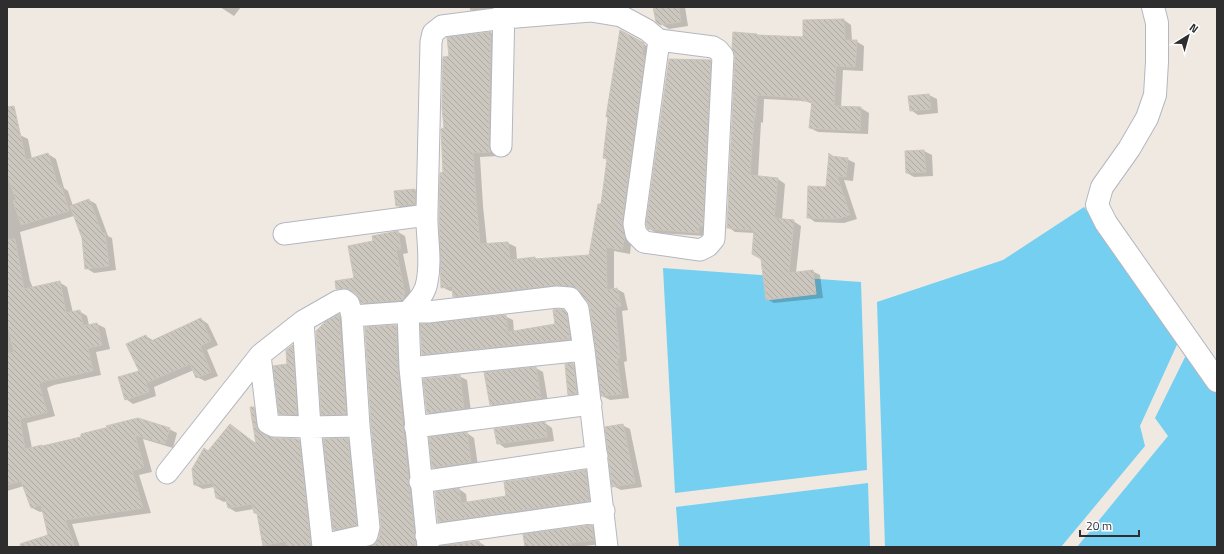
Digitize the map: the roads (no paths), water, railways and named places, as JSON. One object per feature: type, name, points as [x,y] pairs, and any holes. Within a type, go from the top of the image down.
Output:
[{"type":"street","points":[[1153,7],[1157,23],[1155,96],[1147,118],[1129,149],[1102,187],[1097,205],[1106,223],[1217,381]]},
{"type":"street","points":[[604,511],[427,542],[410,368],[408,312],[424,294],[429,263],[426,215],[430,122],[431,42],[433,33],[442,26],[504,13],[591,11],[621,16],[647,30],[659,40],[713,47],[718,50],[723,56],[714,239],[708,246],[700,250],[644,242],[636,234],[634,224],[659,40]]},
{"type":"street","points":[[501,146],[504,13]]},
{"type":"street","points":[[284,234],[426,215]]},
{"type":"street","points":[[352,316],[428,312],[557,297],[570,298],[578,309],[591,404],[607,547]]},
{"type":"street","points":[[168,473],[260,355],[303,321],[338,301],[344,300],[349,304],[352,316],[359,426],[370,527],[367,535],[323,546],[310,427],[303,321]]},
{"type":"street","points":[[410,368],[584,350]]},
{"type":"street","points":[[260,355],[268,423],[274,426],[359,426]]},
{"type":"street","points":[[415,427],[591,404]]},
{"type":"street","points":[[420,482],[597,456]]},
{"type":"water","points":[[1084,207],[1180,338],[1140,426],[1145,446],[1061,547],[885,547],[877,302],[1003,260]]},
{"type":"water","points":[[663,268],[861,282],[867,470],[675,493]]},
{"type":"water","points":[[1189,349],[1217,390],[1217,547],[1077,547],[1168,436],[1155,418]]},
{"type":"water","points":[[868,483],[870,547],[679,547],[676,507]]}]
